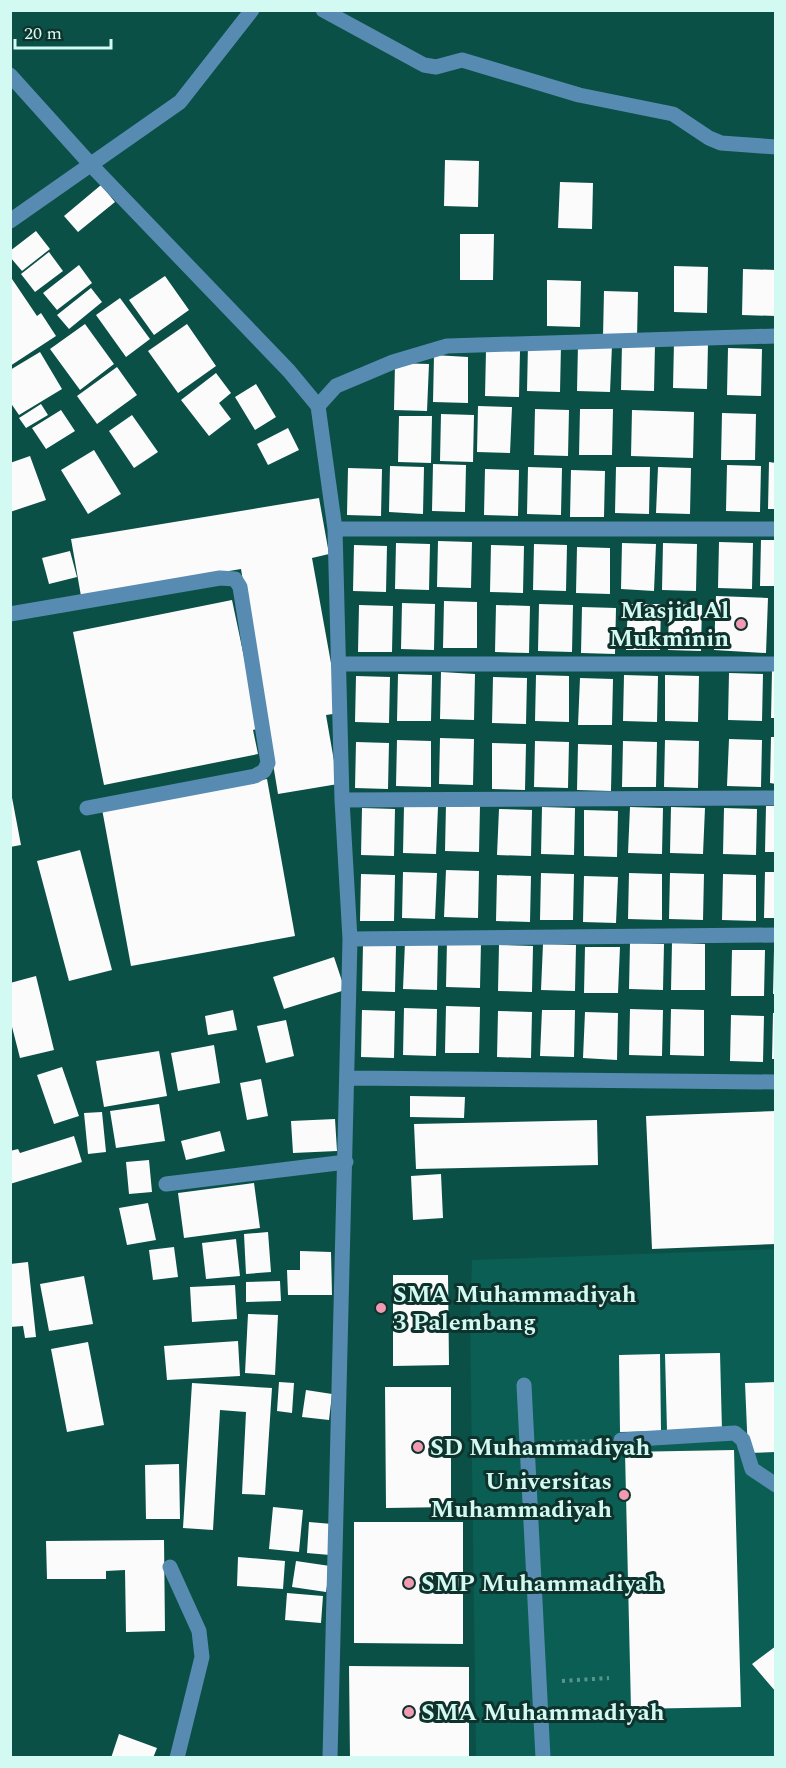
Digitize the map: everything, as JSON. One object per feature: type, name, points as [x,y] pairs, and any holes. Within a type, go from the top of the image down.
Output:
[{"type":"street","points":[[10,221],[92,166],[180,102],[252,10]]},
{"type":"street","points":[[323,10],[424,65],[436,67],[462,60],[579,95],[673,114],[709,138],[722,143],[776,147]]},
{"type":"street","points":[[10,75],[92,166],[265,345],[318,406],[335,530],[342,800],[350,939],[330,1758]]},
{"type":"street","points":[[318,406],[336,386],[393,362],[447,346],[776,336]]},
{"type":"street","points":[[335,530],[776,529]]},
{"type":"street","points":[[10,614],[220,578],[235,579],[240,587],[268,763],[264,771],[255,776],[87,808]]},
{"type":"street","points":[[340,664],[776,664]]},
{"type":"street","points":[[342,800],[776,798]]},
{"type":"street","points":[[350,939],[776,935]]},
{"type":"street","points":[[348,1078],[776,1082]]},
{"type":"street","points":[[166,1184],[346,1162]]},
{"type":"street","points":[[524,1385],[543,1758]]},
{"type":"street","points":[[621,1440],[735,1433],[743,1440],[752,1469],[776,1485]]},
{"type":"street","points":[[170,1567],[199,1631],[202,1657],[177,1758]]},
{"type":"path","points":[[552,1442],[621,1440]]},
{"type":"path","points":[[539,1683],[609,1678]]},
{"type":"shaded area","name":"Universitas Muhammadiyah","points":[[775,1249],[775,1757],[476,1757],[470,1317],[472,1260]]},
{"type":"building","points":[[445,160],[479,161],[478,207],[444,206]]},
{"type":"building","points":[[560,182],[593,183],[592,229],[558,228]]},
{"type":"building","points":[[101,185],[115,202],[78,232],[64,216]]},
{"type":"building","points":[[36,231],[50,249],[22,271],[10,257],[10,251]]},
{"type":"building","points":[[460,234],[494,234],[493,280],[460,280]]},
{"type":"building","points":[[49,252],[63,271],[35,292],[21,274]]},
{"type":"building","points":[[79,265],[92,283],[57,310],[43,293]]},
{"type":"building","points":[[674,266],[708,267],[707,313],[674,312]]},
{"type":"building","points":[[743,269],[776,270],[776,316],[742,315]]},
{"type":"building","points":[[10,276],[37,316],[41,313],[56,336],[10,366]]},
{"type":"building","points":[[165,276],[189,310],[154,335],[129,300]]},
{"type":"building","points":[[547,280],[581,281],[580,327],[547,326]]},
{"type":"building","points":[[91,288],[102,302],[69,329],[57,315]]},
{"type":"building","points":[[604,291],[638,292],[637,338],[603,337]]},
{"type":"building","points":[[120,298],[150,339],[126,357],[96,315]]},
{"type":"building","points":[[85,324],[114,364],[80,390],[50,349]]},
{"type":"building","points":[[187,324],[216,366],[178,393],[148,351]]},
{"type":"building","points":[[674,342],[708,343],[707,389],[673,388]]},
{"type":"building","points":[[622,343],[655,344],[654,391],[621,390]]},
{"type":"building","points":[[528,344],[561,345],[560,392],[527,391]]},
{"type":"building","points":[[578,344],[612,345],[610,392],[577,391]]},
{"type":"building","points":[[728,348],[762,349],[761,396],[727,395]]},
{"type":"building","points":[[486,350],[520,351],[519,397],[485,396]]},
{"type":"building","points":[[40,352],[62,389],[19,415],[10,402],[10,370]]},
{"type":"building","points":[[434,355],[468,357],[468,403],[433,402]]},
{"type":"building","points":[[395,363],[429,364],[427,411],[394,410]]},
{"type":"building","points":[[117,367],[137,395],[97,424],[77,396]]},
{"type":"building","points":[[216,373],[231,393],[219,403],[231,419],[209,436],[181,400]]},
{"type":"building","points":[[256,384],[276,417],[255,430],[235,397]]},
{"type":"building","points":[[41,404],[48,415],[26,428],[19,418]]},
{"type":"building","points":[[478,406],[512,407],[510,453],[477,452]]},
{"type":"building","points":[[535,409],[569,410],[568,456],[534,455]]},
{"type":"building","points":[[580,409],[613,409],[612,455],[579,455]]},
{"type":"building","points":[[61,410],[75,431],[46,449],[32,428]]},
{"type":"building","points":[[632,410],[694,412],[693,458],[631,456]]},
{"type":"building","points":[[722,413],[756,414],[755,460],[721,460]]},
{"type":"building","points":[[441,414],[474,415],[473,462],[440,461]]},
{"type":"building","points":[[132,415],[158,452],[134,468],[109,431]]},
{"type":"building","points":[[399,416],[432,416],[431,463],[398,462]]},
{"type":"building","points":[[288,428],[299,450],[268,465],[257,444]]},
{"type":"building","points":[[94,450],[121,494],[88,514],[61,470]]},
{"type":"building","points":[[30,456],[46,500],[10,512],[10,463]]},
{"type":"building","points":[[769,462],[776,463],[776,509],[768,509]]},
{"type":"building","points":[[433,464],[466,465],[465,512],[432,511]]},
{"type":"building","points":[[727,465],[761,466],[760,512],[726,511]]},
{"type":"building","points":[[390,466],[424,467],[423,514],[389,512]]},
{"type":"building","points":[[528,467],[562,468],[561,515],[527,514]]},
{"type":"building","points":[[616,467],[650,467],[649,514],[615,513]]},
{"type":"building","points":[[658,467],[691,468],[690,514],[656,513]]},
{"type":"building","points":[[348,468],[382,469],[381,516],[347,515]]},
{"type":"building","points":[[485,469],[519,470],[518,516],[484,515]]},
{"type":"building","points":[[571,470],[605,471],[604,517],[570,517]]},
{"type":"building","points":[[319,498],[329,554],[312,558],[340,713],[326,715],[338,784],[278,794],[241,569],[81,596],[71,539]]},
{"type":"building","points":[[761,540],[776,540],[776,586],[760,586]]},
{"type":"building","points":[[438,541],[472,542],[471,588],[437,587]]},
{"type":"building","points":[[719,542],[753,543],[752,589],[718,588]]},
{"type":"building","points":[[396,543],[430,544],[429,590],[395,589]]},
{"type":"building","points":[[622,543],[656,544],[654,591],[621,589]]},
{"type":"building","points":[[663,543],[697,544],[696,591],[662,590]]},
{"type":"building","points":[[534,544],[567,545],[566,591],[533,590]]},
{"type":"building","points":[[354,545],[387,546],[386,592],[353,591]]},
{"type":"building","points":[[491,545],[524,546],[523,593],[490,592]]},
{"type":"building","points":[[577,547],[610,548],[610,594],[576,593]]},
{"type":"building","points":[[70,551],[77,577],[49,584],[42,558]]},
{"type":"building","name":"Masjid Al Mukminin","points":[[716,596],[768,598],[766,653],[714,650]]},
{"type":"building","points":[[232,600],[259,728],[253,730],[258,754],[104,785],[73,632]]},
{"type":"building","points":[[444,601],[477,602],[477,648],[443,648]]},
{"type":"building","points":[[402,603],[435,604],[434,650],[401,649]]},
{"type":"building","points":[[539,604],[573,605],[572,652],[538,651]]},
{"type":"building","points":[[628,604],[661,604],[660,650],[626,650]]},
{"type":"building","points":[[669,604],[702,605],[701,651],[668,650]]},
{"type":"building","points":[[359,605],[393,606],[392,652],[358,652]]},
{"type":"building","points":[[496,605],[530,606],[529,653],[495,652]]},
{"type":"building","points":[[582,607],[616,608],[615,654],[581,653]]},
{"type":"building","points":[[772,671],[776,671],[776,718],[771,718]]},
{"type":"building","points":[[441,672],[475,674],[474,720],[440,719]]},
{"type":"building","points":[[729,673],[763,674],[762,721],[728,720]]},
{"type":"building","points":[[398,674],[432,675],[431,721],[397,721]]},
{"type":"building","points":[[536,675],[569,676],[569,722],[535,721]]},
{"type":"building","points":[[624,675],[658,676],[657,722],[623,721]]},
{"type":"building","points":[[665,675],[699,676],[698,722],[665,721]]},
{"type":"building","points":[[356,676],[390,677],[389,723],[355,722]]},
{"type":"building","points":[[493,677],[527,678],[526,724],[492,723]]},
{"type":"building","points":[[580,678],[613,679],[612,725],[578,725]]},
{"type":"building","points":[[771,737],[776,737],[776,784],[770,783]]},
{"type":"building","points":[[440,738],[474,739],[473,785],[439,784]]},
{"type":"building","points":[[729,739],[762,740],[761,787],[727,786]]},
{"type":"building","points":[[397,740],[431,741],[431,787],[396,786]]},
{"type":"building","points":[[665,740],[699,741],[698,788],[664,787]]},
{"type":"building","points":[[535,741],[569,742],[568,788],[534,787]]},
{"type":"building","points":[[623,741],[657,742],[656,787],[622,787]]},
{"type":"building","points":[[356,742],[389,743],[388,789],[355,788]]},
{"type":"building","points":[[492,743],[526,744],[525,790],[492,789]]},
{"type":"building","points":[[578,744],[612,745],[611,791],[577,790]]},
{"type":"building","points":[[267,779],[295,936],[131,966],[102,809]]},
{"type":"building","points":[[10,787],[21,845],[10,847]]},
{"type":"building","points":[[446,804],[480,806],[479,852],[445,851]]},
{"type":"building","points":[[404,806],[438,807],[436,854],[403,853]]},
{"type":"building","points":[[766,806],[776,806],[776,852],[765,852]]},
{"type":"building","points":[[542,807],[575,808],[574,855],[541,854]]},
{"type":"building","points":[[630,807],[663,808],[662,854],[628,853]]},
{"type":"building","points":[[671,807],[705,808],[703,854],[670,853]]},
{"type":"building","points":[[362,808],[395,809],[394,856],[361,855]]},
{"type":"building","points":[[724,808],[757,809],[756,855],[723,854]]},
{"type":"building","points":[[499,809],[532,810],[531,856],[497,855]]},
{"type":"building","points":[[584,810],[618,811],[617,857],[584,856]]},
{"type":"building","points":[[80,850],[112,970],[69,981],[37,861]]},
{"type":"building","points":[[446,870],[479,871],[478,918],[444,917]]},
{"type":"building","points":[[403,872],[437,873],[435,919],[402,918]]},
{"type":"building","points":[[765,872],[776,872],[776,918],[764,918]]},
{"type":"building","points":[[541,873],[574,874],[573,920],[540,920]]},
{"type":"building","points":[[629,873],[662,874],[662,920],[628,919]]},
{"type":"building","points":[[670,873],[704,874],[703,920],[669,919]]},
{"type":"building","points":[[361,874],[395,875],[394,921],[360,921]]},
{"type":"building","points":[[723,874],[756,875],[756,921],[722,920]]},
{"type":"building","points":[[497,875],[531,876],[530,922],[496,921]]},
{"type":"building","points":[[584,876],[618,877],[616,923],[583,922]]},
{"type":"building","points":[[447,941],[481,942],[480,988],[446,987]]},
{"type":"building","points":[[405,942],[438,943],[437,990],[403,989]]},
{"type":"building","points":[[630,943],[664,944],[663,990],[629,989]]},
{"type":"building","points":[[672,943],[705,944],[705,990],[671,990]]},
{"type":"building","points":[[543,944],[576,945],[575,991],[541,990]]},
{"type":"building","points":[[363,945],[396,945],[395,992],[362,991]]},
{"type":"building","points":[[499,945],[533,946],[532,992],[498,991]]},
{"type":"building","points":[[585,947],[620,947],[618,993],[584,993]]},
{"type":"building","points":[[732,950],[765,950],[764,996],[731,996]]},
{"type":"building","points":[[774,950],[776,950],[776,994],[773,994]]},
{"type":"building","points":[[334,957],[345,990],[284,1009],[273,977]]},
{"type":"building","points":[[36,976],[54,1050],[20,1058],[10,1019],[10,983]]},
{"type":"building","points":[[446,1006],[480,1007],[479,1053],[445,1053]]},
{"type":"building","points":[[404,1008],[437,1009],[436,1056],[403,1055]]},
{"type":"building","points":[[630,1009],[663,1010],[662,1056],[629,1055]]},
{"type":"building","points":[[671,1009],[704,1010],[704,1056],[670,1055]]},
{"type":"building","points":[[233,1010],[237,1030],[208,1035],[205,1016]]},
{"type":"building","points":[[362,1010],[395,1011],[394,1058],[361,1057]]},
{"type":"building","points":[[542,1010],[575,1010],[574,1057],[540,1056]]},
{"type":"building","points":[[498,1011],[532,1012],[531,1058],[497,1057]]},
{"type":"building","points":[[585,1012],[618,1013],[617,1060],[583,1058]]},
{"type":"building","points":[[773,1013],[776,1013],[776,1059],[772,1059]]},
{"type":"building","points":[[731,1015],[764,1016],[763,1062],[730,1061]]},
{"type":"building","points":[[286,1020],[294,1056],[266,1063],[257,1026]]},
{"type":"building","points":[[214,1045],[220,1083],[178,1091],[171,1053]]},
{"type":"building","points":[[159,1051],[167,1096],[104,1107],[96,1061]]},
{"type":"building","points":[[62,1067],[79,1116],[54,1124],[37,1075]]},
{"type":"building","points":[[261,1079],[268,1116],[247,1120],[240,1083]]},
{"type":"building","points":[[410,1096],[465,1097],[464,1118],[410,1117]]},
{"type":"building","points":[[159,1104],[165,1141],[116,1148],[110,1111]]},
{"type":"building","points":[[776,1111],[776,1244],[652,1249],[646,1116]]},
{"type":"building","points":[[102,1112],[106,1152],[88,1154],[84,1113]]},
{"type":"building","points":[[335,1119],[337,1151],[293,1153],[291,1121]]},
{"type":"building","points":[[597,1120],[598,1165],[416,1169],[414,1124]]},
{"type":"building","points":[[220,1131],[225,1151],[186,1160],[181,1141]]},
{"type":"building","points":[[74,1136],[82,1162],[10,1184],[10,1151],[18,1149],[20,1153]]},
{"type":"building","points":[[149,1160],[152,1192],[129,1194],[126,1162]]},
{"type":"building","points":[[441,1174],[443,1218],[413,1220],[411,1176]]},
{"type":"building","points":[[254,1183],[260,1228],[184,1238],[178,1193]]},
{"type":"building","points":[[148,1203],[156,1240],[127,1245],[119,1208]]},
{"type":"building","points":[[268,1232],[271,1272],[246,1274],[244,1234]]},
{"type":"building","points":[[236,1239],[240,1276],[206,1279],[202,1243]]},
{"type":"building","points":[[174,1247],[178,1277],[153,1280],[149,1250]]},
{"type":"building","points":[[300,1251],[331,1252],[332,1295],[288,1295],[287,1270],[300,1270]]},
{"type":"building","points":[[28,1262],[36,1337],[25,1338],[23,1326],[10,1327],[10,1264]]},
{"type":"building","points":[[393,1275],[448,1275],[449,1365],[393,1366]]},
{"type":"building","points":[[84,1276],[93,1324],[49,1331],[40,1284]]},
{"type":"building","points":[[280,1281],[281,1301],[246,1302],[246,1282]]},
{"type":"building","points":[[235,1285],[237,1319],[192,1322],[190,1287]]},
{"type":"building","points":[[248,1314],[278,1315],[275,1375],[245,1373]]},
{"type":"building","points":[[238,1341],[240,1376],[167,1380],[164,1346]]},
{"type":"building","points":[[88,1342],[104,1425],[67,1432],[51,1349]]},
{"type":"building","points":[[720,1353],[722,1431],[667,1431],[665,1354]]},
{"type":"building","points":[[660,1354],[661,1431],[620,1432],[619,1355]]},
{"type":"building","points":[[279,1382],[294,1383],[292,1413],[277,1411]]},
{"type":"building","points":[[776,1382],[776,1452],[748,1453],[745,1383]]},
{"type":"building","points":[[192,1383],[272,1388],[265,1495],[242,1494],[246,1412],[220,1410],[213,1530],[183,1528]]},
{"type":"building","name":"SD Muhammadiyah","points":[[385,1387],[451,1387],[451,1507],[386,1508]]},
{"type":"building","points":[[306,1390],[332,1394],[329,1420],[302,1417]]},
{"type":"building","points":[[734,1450],[741,1707],[631,1709],[625,1452]]},
{"type":"building","points":[[179,1464],[180,1519],[146,1519],[145,1465]]},
{"type":"building","points":[[273,1507],[303,1510],[299,1552],[269,1549]]},
{"type":"building","points":[[309,1522],[332,1524],[330,1555],[307,1553]]},
{"type":"building","name":"SMP Muhammadiyah","points":[[354,1522],[463,1522],[463,1644],[354,1643]]},
{"type":"building","points":[[164,1540],[165,1631],[126,1632],[125,1570],[106,1571],[106,1579],[47,1579],[46,1541]]},
{"type":"building","points":[[238,1557],[285,1561],[283,1589],[237,1586]]},
{"type":"building","points":[[296,1561],[330,1566],[326,1592],[292,1587]]},
{"type":"building","points":[[287,1593],[323,1596],[321,1623],[285,1620]]},
{"type":"building","points":[[776,1646],[776,1692],[752,1664]]},
{"type":"building","name":"SMA Muhammadiyah","points":[[349,1666],[469,1667],[469,1758],[350,1758]]},
{"type":"building","points":[[119,1734],[157,1748],[153,1758],[111,1758]]},
{"type":"place","name":"Masjid Al Mukminin","points":[[741,624]]},
{"type":"place","name":"SMA Muhammadiyah 3 Palembang","points":[[381,1308]]},
{"type":"place","name":"SD Muhammadiyah","points":[[418,1447]]},
{"type":"place","name":"Universitas Muhammadiyah","points":[[624,1495]]},
{"type":"place","name":"SMP Muhammadiyah","points":[[409,1583]]},
{"type":"place","name":"SMA Muhammadiyah","points":[[409,1712]]}]
